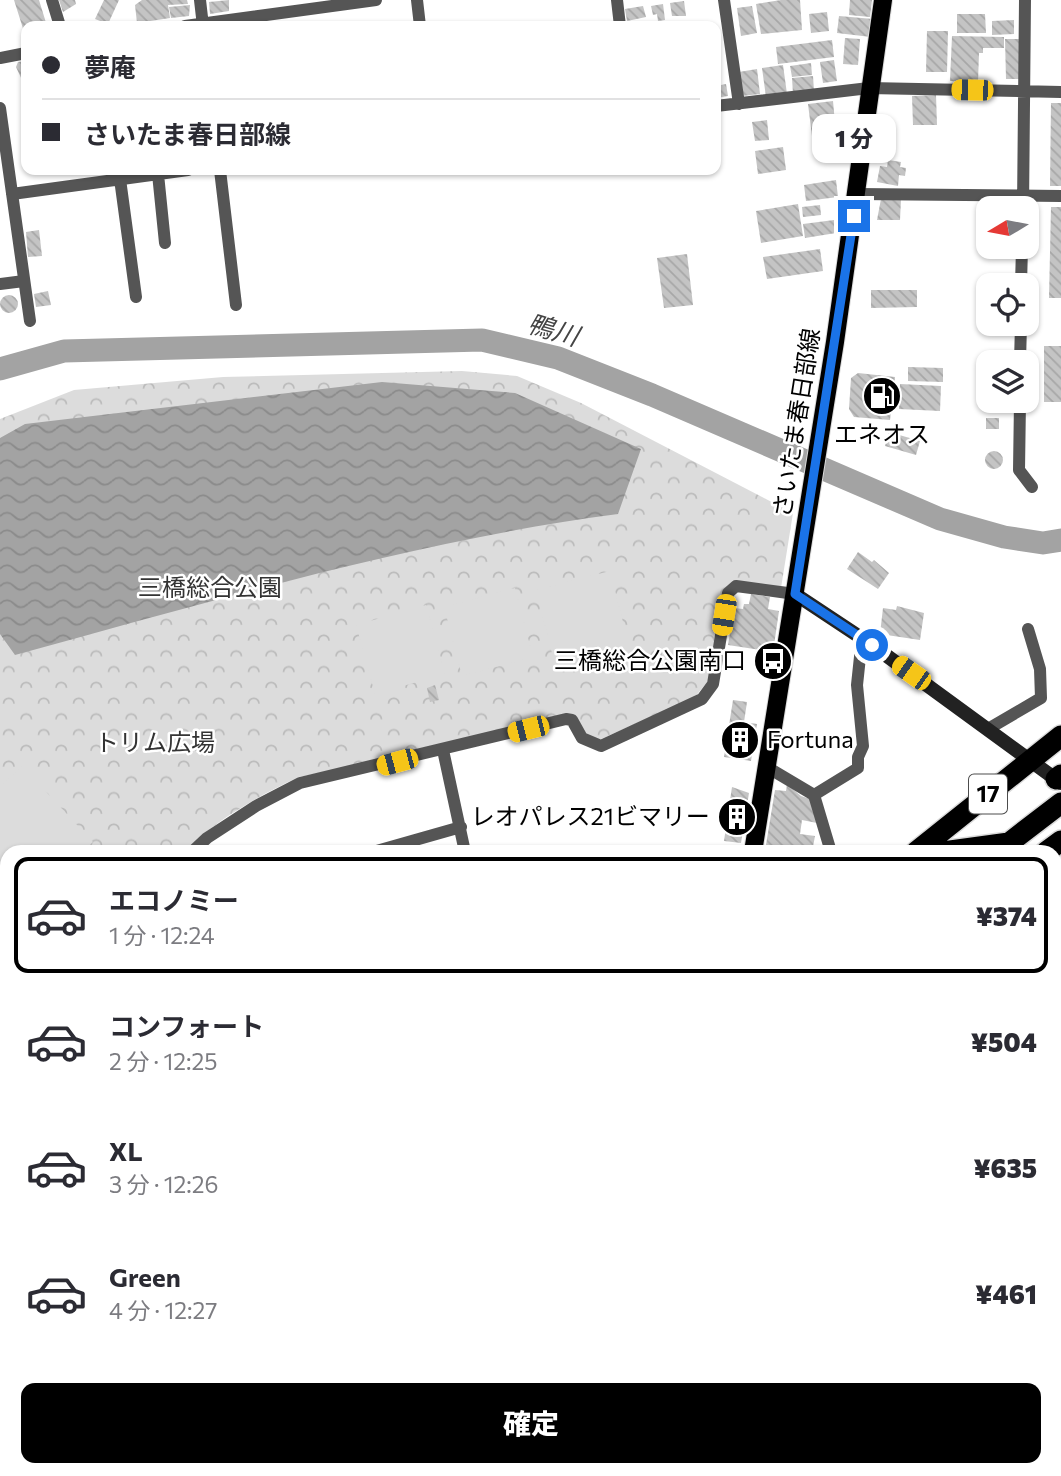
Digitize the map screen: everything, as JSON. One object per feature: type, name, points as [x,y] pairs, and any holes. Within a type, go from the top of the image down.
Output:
[{"type":"highway","name":"17","points":[[925,845],[1061,736]]},
{"type":"highway","points":[[994,845],[1009,843],[1061,803]]},
{"type":"main road","name":"さいたま春日部線","points":[[753,845],[822,425],[883,0]]},
{"type":"street","points":[[52,0],[58,21]]},
{"type":"street","points":[[200,0],[202,21]]},
{"type":"street","points":[[230,21],[376,0]]},
{"type":"street","points":[[417,0],[420,21]]},
{"type":"street","points":[[617,0],[619,21]]},
{"type":"street","points":[[724,0],[739,104]]},
{"type":"street","points":[[1023,196],[1025,0]]},
{"type":"street","points":[[0,58],[21,54]]},
{"type":"street","points":[[721,106],[869,88],[1061,92]]},
{"type":"street","points":[[0,108],[30,321]]},
{"type":"street","points":[[12,194],[150,175]]},
{"type":"street","points":[[158,175],[165,243]]},
{"type":"street","points":[[221,175],[236,305]]},
{"type":"street","points":[[120,179],[136,297]]},
{"type":"street","points":[[857,194],[976,200]]},
{"type":"street","points":[[1040,199],[1061,196]]},
{"type":"street","points":[[0,284],[24,281]]},
{"type":"street","points":[[1020,413],[1019,470],[1031,487]]},
{"type":"street","points":[[204,845],[256,806],[300,783],[566,719],[572,720],[582,738],[601,746],[702,699],[713,684],[728,593],[736,586],[795,594],[1059,779]]},
{"type":"street","points":[[988,729],[1041,698],[1040,669],[1028,629]]},
{"type":"street","points":[[814,795],[858,768],[858,757],[863,746],[858,684],[862,639]]},
{"type":"street","points":[[443,750],[464,845]]},
{"type":"street","points":[[766,767],[814,795],[829,845]]},
{"type":"street","points":[[398,845],[461,827]]},
{"type":"green space","name":"三橋総合公園","points":[[462,371],[517,376],[581,403],[793,513],[781,588],[736,582],[708,681],[695,697],[599,740],[585,735],[578,720],[299,777],[238,810],[191,845],[0,845],[0,419],[74,390],[223,377]]},
{"type":"green space","points":[[610,571],[628,642],[554,661],[536,590]]},
{"type":"green space","points":[[515,588],[533,657],[462,676],[444,607]]},
{"type":"green space","points":[[426,605],[445,674],[375,694],[356,625]]},
{"type":"green space","points":[[22,766],[93,842],[89,845],[0,845],[0,787]]},
{"type":"water","points":[[382,382],[515,393],[641,449],[618,514],[465,540],[390,556],[15,655],[0,634],[0,438],[25,424]]},
{"type":"building","points":[[14,0],[39,0],[45,21],[21,22]]},
{"type":"building","points":[[59,0],[75,0],[76,4],[63,12]]},
{"type":"building","points":[[104,0],[119,0],[109,21],[95,19]]},
{"type":"building","points":[[142,0],[187,0],[188,4],[168,5],[170,18],[150,21],[137,21],[135,5]]},
{"type":"building","points":[[229,0],[229,11],[210,14],[209,2]]},
{"type":"building","points":[[800,0],[802,30],[761,34],[756,4]]},
{"type":"building","points":[[850,0],[872,0],[870,17],[849,15]]},
{"type":"building","points":[[684,1],[686,16],[672,16],[670,3]]},
{"type":"building","points":[[663,4],[665,20],[658,21],[651,6]]},
{"type":"building","points":[[190,5],[189,16],[171,18],[169,7]]},
{"type":"building","points":[[643,6],[646,17],[627,21],[625,9]]},
{"type":"building","points":[[752,6],[757,33],[741,36],[737,8]]},
{"type":"building","points":[[827,12],[829,31],[811,33],[809,14]]},
{"type":"building","points":[[957,14],[985,14],[986,33],[957,33]]},
{"type":"building","points":[[839,16],[873,19],[871,37],[837,33]]},
{"type":"building","points":[[1014,20],[1014,34],[992,35],[992,21]]},
{"type":"building","points":[[927,31],[948,31],[947,72],[926,72]]},
{"type":"building","points":[[952,36],[1004,37],[1004,48],[983,48],[983,53],[979,53],[978,82],[950,81]]},
{"type":"building","points":[[845,38],[860,39],[858,65],[843,64]]},
{"type":"building","points":[[1005,39],[1019,39],[1019,79],[1006,79]]},
{"type":"building","points":[[832,40],[834,57],[778,64],[776,47]]},
{"type":"building","points":[[834,60],[837,81],[823,83],[820,62]]},
{"type":"building","points":[[21,62],[21,78],[16,67]]},
{"type":"building","points":[[811,63],[812,75],[792,77],[790,66]]},
{"type":"building","points":[[783,65],[787,94],[766,97],[762,68]]},
{"type":"building","points":[[757,69],[760,94],[742,96],[739,72]]},
{"type":"building","points":[[813,76],[814,91],[793,94],[792,78]]},
{"type":"building","points":[[726,84],[728,96],[721,97],[721,85]]},
{"type":"building","points":[[936,95],[937,125],[913,125],[912,96]]},
{"type":"building","points":[[833,101],[836,134],[812,136],[808,104]]},
{"type":"building","points":[[1051,103],[1061,103],[1061,186],[1050,186]]},
{"type":"building","points":[[767,120],[769,140],[755,141],[752,122]]},
{"type":"building","points":[[783,147],[786,170],[758,174],[755,151]]},
{"type":"building","points":[[888,160],[901,162],[900,167],[906,168],[905,176],[899,175],[898,186],[877,182],[880,166],[887,167]]},
{"type":"building","points":[[836,180],[838,197],[806,201],[804,185]]},
{"type":"building","points":[[881,199],[901,199],[900,220],[877,220]]},
{"type":"building","points":[[798,204],[803,236],[761,243],[756,211]]},
{"type":"building","points":[[820,205],[821,215],[803,217],[802,207]]},
{"type":"building","points":[[1051,207],[1061,207],[1061,298],[1049,298]]},
{"type":"building","points":[[834,220],[836,233],[805,238],[803,224]]},
{"type":"building","points":[[39,230],[42,256],[28,257],[26,232]]},
{"type":"building","points":[[820,249],[823,271],[767,279],[763,257]]},
{"type":"building","points":[[687,254],[693,305],[664,308],[657,258]]},
{"type":"building","points":[[871,290],[917,290],[917,307],[871,308]]},
{"type":"building","points":[[48,291],[51,305],[36,307],[34,294]]},
{"type":"building","points":[[9,295],[15,298],[18,304],[15,310],[9,313],[3,310],[0,304],[3,298]]},
{"type":"building","points":[[1044,346],[1061,346],[1061,402],[1044,402]]},
{"type":"building","points":[[908,367],[943,368],[943,382],[908,381]]},
{"type":"building","points":[[858,373],[895,377],[890,420],[854,417],[849,409],[851,378]]},
{"type":"building","points":[[900,384],[941,386],[940,411],[899,409]]},
{"type":"building","points":[[986,418],[999,418],[999,429],[986,429]]},
{"type":"building","points":[[889,432],[920,441],[916,455],[885,446]]},
{"type":"building","points":[[990,451],[998,451],[1003,460],[1001,467],[990,469],[985,464],[985,456]]},
{"type":"building","points":[[858,552],[872,562],[874,560],[889,573],[878,589],[847,569]]},
{"type":"building","points":[[751,594],[770,597],[768,609],[779,611],[773,652],[728,645],[734,608],[743,609],[744,604],[749,604]]},
{"type":"building","points":[[897,606],[924,613],[920,640],[880,634],[883,608],[896,610]]},
{"type":"building","points":[[435,685],[439,700],[430,702],[427,688]]},
{"type":"building","name":"Fortuna","points":[[733,700],[747,702],[744,722],[757,724],[751,761],[724,757]]},
{"type":"building","points":[[787,784],[801,796],[813,800],[817,823],[802,820],[800,834],[815,836],[813,845],[766,845],[775,790],[786,791]]},
{"type":"building","name":"レオパレス21ビマリー","points":[[732,787],[749,793],[741,843],[724,841]]},
{"type":"waterway","name":"鴨川","points":[[0,369],[64,351],[482,340],[558,358],[652,395],[940,519],[1004,537],[1043,543],[1061,540]]},
{"type":"place","name":"エネオス","points":[[882,396]]},
{"type":"place","name":"三橋総合公園南口","points":[[773,661]]},
{"type":"place","name":"Fortuna","points":[[740,740]]},
{"type":"place","name":"レオパレス21ビマリー","points":[[737,817]]},
{"type":"route","points":[[854,216],[795,594],[872,645]]},
{"type":"park label","name":"トリム広場","points":[[155,743]]}]
